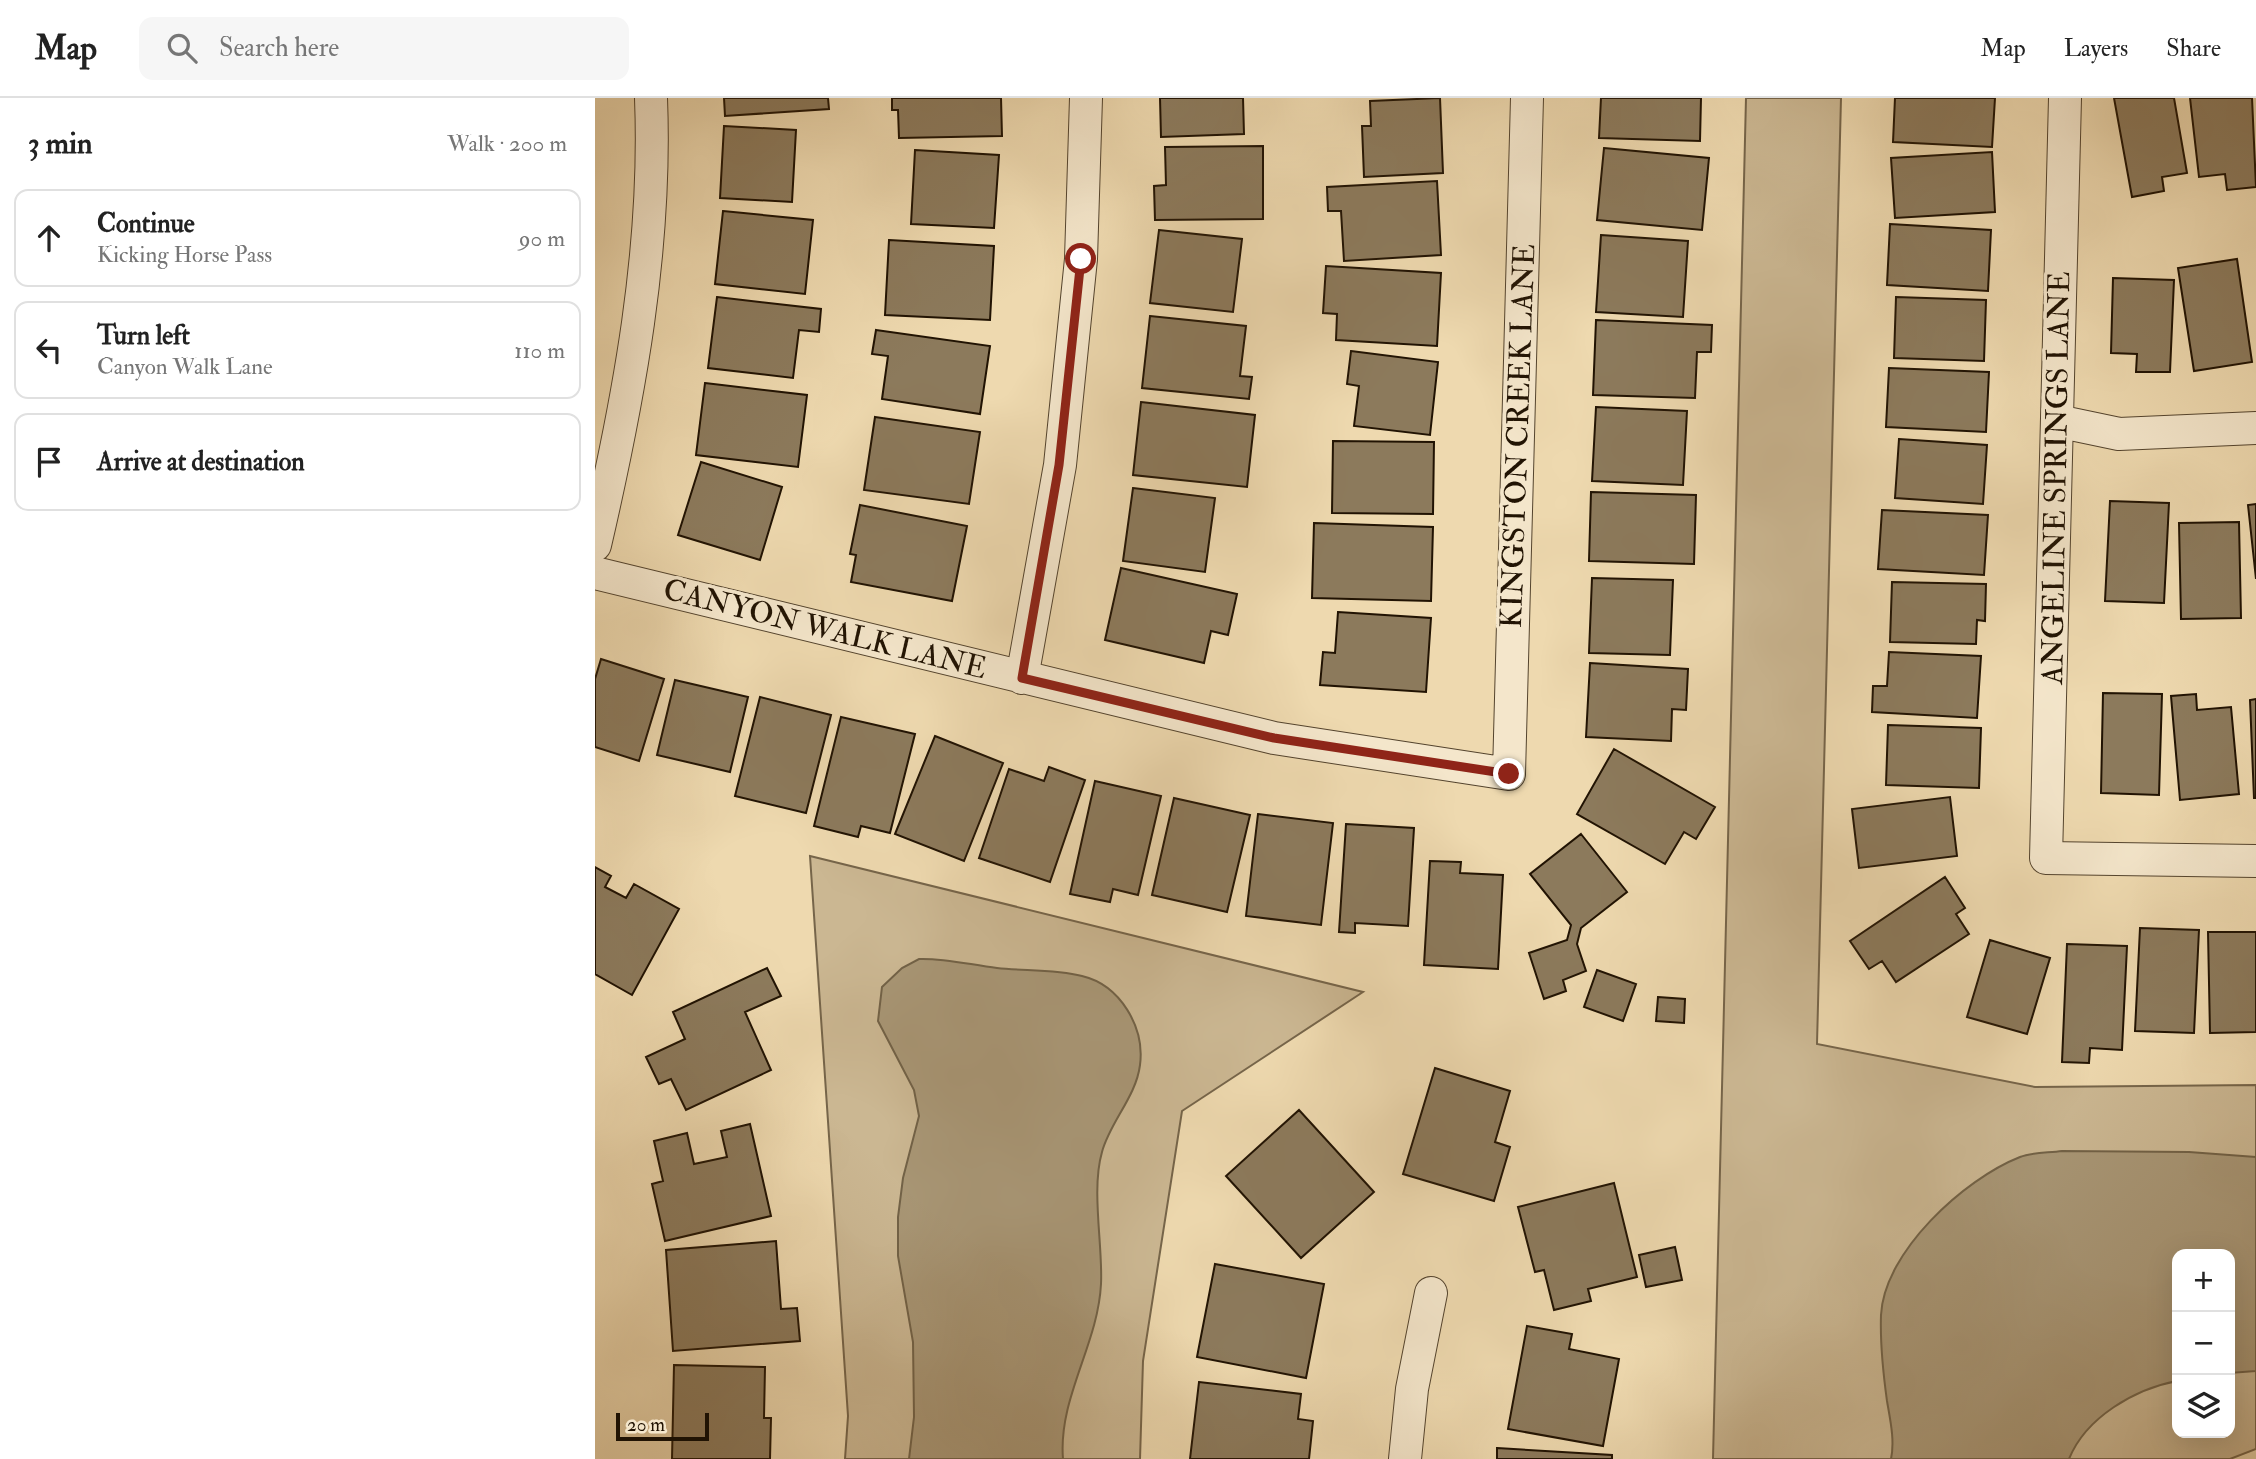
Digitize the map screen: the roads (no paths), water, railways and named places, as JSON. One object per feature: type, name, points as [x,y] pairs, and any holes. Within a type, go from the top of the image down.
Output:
[{"type":"street","points":[[595,545],[622,426],[647,263],[651,98]]},
{"type":"street","points":[[1022,678],[1059,465],[1081,259],[1086,98]]},
{"type":"street","name":"KINGSTON CREEK LANE","points":[[1509,774],[1527,98]]},
{"type":"street","name":"ANGELINE SPRINGS LANE","points":[[2065,98],[2046,858],[2256,861]]},
{"type":"street","points":[[2057,421],[2119,434],[2256,428]]},
{"type":"street","name":"CANYON WALK LANE","points":[[595,573],[1274,738],[1509,774]]},
{"type":"street","points":[[1405,1459],[1412,1389],[1431,1293]]}]
